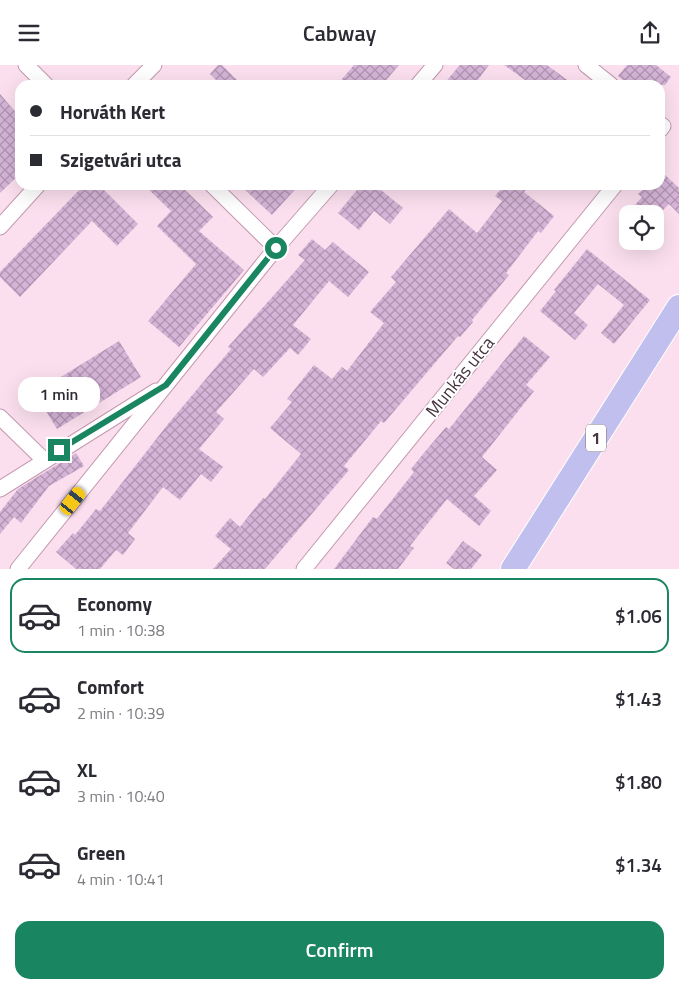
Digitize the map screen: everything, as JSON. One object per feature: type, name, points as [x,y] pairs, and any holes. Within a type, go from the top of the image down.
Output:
[{"type":"main road","name":"1","points":[[514,569],[679,307]]},
{"type":"street","points":[[26,65],[41,80]]},
{"type":"street","points":[[422,80],[435,65]]},
{"type":"street","points":[[586,65],[605,80]]},
{"type":"street","points":[[138,80],[147,67]]},
{"type":"street","points":[[0,227],[33,190]]},
{"type":"street","points":[[217,190],[276,248]]},
{"type":"street","points":[[18,569],[276,248],[327,190]]},
{"type":"street","name":"Munkás utca","points":[[304,569],[612,190]]},
{"type":"street","points":[[0,489],[43,459],[166,385]]},
{"type":"street","points":[[0,417],[43,459]]},
{"type":"building","points":[[218,65],[222,65],[237,80],[216,80],[210,74]]},
{"type":"building","points":[[354,65],[399,65],[386,80],[341,80]]},
{"type":"building","points":[[460,65],[489,65],[478,80],[447,80]]},
{"type":"building","points":[[504,65],[547,65],[567,80],[525,80]]},
{"type":"building","points":[[627,65],[656,65],[671,77],[665,85],[665,80],[623,80],[618,76]]},
{"type":"building","points":[[0,94],[15,111],[15,179],[0,193]]},
{"type":"building","points":[[665,175],[679,188],[679,214],[669,204],[664,209],[664,205],[635,205],[642,197],[638,194],[642,190],[665,190]]},
{"type":"building","points":[[79,190],[104,190],[138,224],[117,246],[92,221],[20,297],[0,277],[0,272]]},
{"type":"building","points":[[149,190],[185,190],[213,217],[199,231],[244,270],[179,347],[148,321],[196,264],[157,226],[171,211]]},
{"type":"building","points":[[245,190],[294,190],[272,215]]},
{"type":"building","points":[[357,190],[381,190],[403,208],[390,224],[374,211],[359,230],[338,213]]},
{"type":"building","points":[[500,190],[526,190],[524,192],[554,216],[541,233],[538,231],[506,273],[509,275],[472,320],[473,322],[460,337],[458,336],[384,423],[381,421],[344,466],[349,470],[265,569],[213,569],[231,549],[215,536],[230,518],[240,527],[301,454],[270,428],[292,402],[287,399],[314,365],[332,379],[342,367],[347,371],[384,323],[370,312],[396,282],[391,277],[449,209],[477,233],[502,201],[495,196]]},
{"type":"building","points":[[312,239],[325,250],[333,242],[369,272],[348,297],[329,281],[293,325],[311,339],[298,355],[290,348],[263,377],[254,369],[216,412],[224,419],[199,449],[223,467],[211,482],[201,474],[180,500],[163,487],[128,533],[135,539],[123,555],[116,550],[100,569],[76,569],[56,552],[73,533],[75,535],[96,509],[100,511],[168,424],[231,349],[228,347],[305,260],[298,255]]},
{"type":"building","points":[[587,249],[650,300],[614,344],[601,333],[624,305],[598,284],[574,313],[588,325],[575,340],[540,311],[556,291],[554,290]]},
{"type":"building","points":[[524,336],[550,357],[526,385],[534,391],[482,457],[497,470],[474,496],[491,511],[479,526],[447,499],[410,546],[414,548],[398,569],[334,569],[373,517],[377,519],[414,472],[411,469],[423,454],[446,427],[449,429]]},
{"type":"building","points":[[119,341],[141,377],[57,429],[35,393]]},
{"type":"building","points":[[76,453],[84,466],[49,486],[21,523],[14,517],[0,534],[0,512],[18,489]]},
{"type":"building","points":[[463,541],[482,555],[471,569],[454,569],[446,563]]},
{"type":"route","points":[[59,450],[166,385],[276,248]]}]
